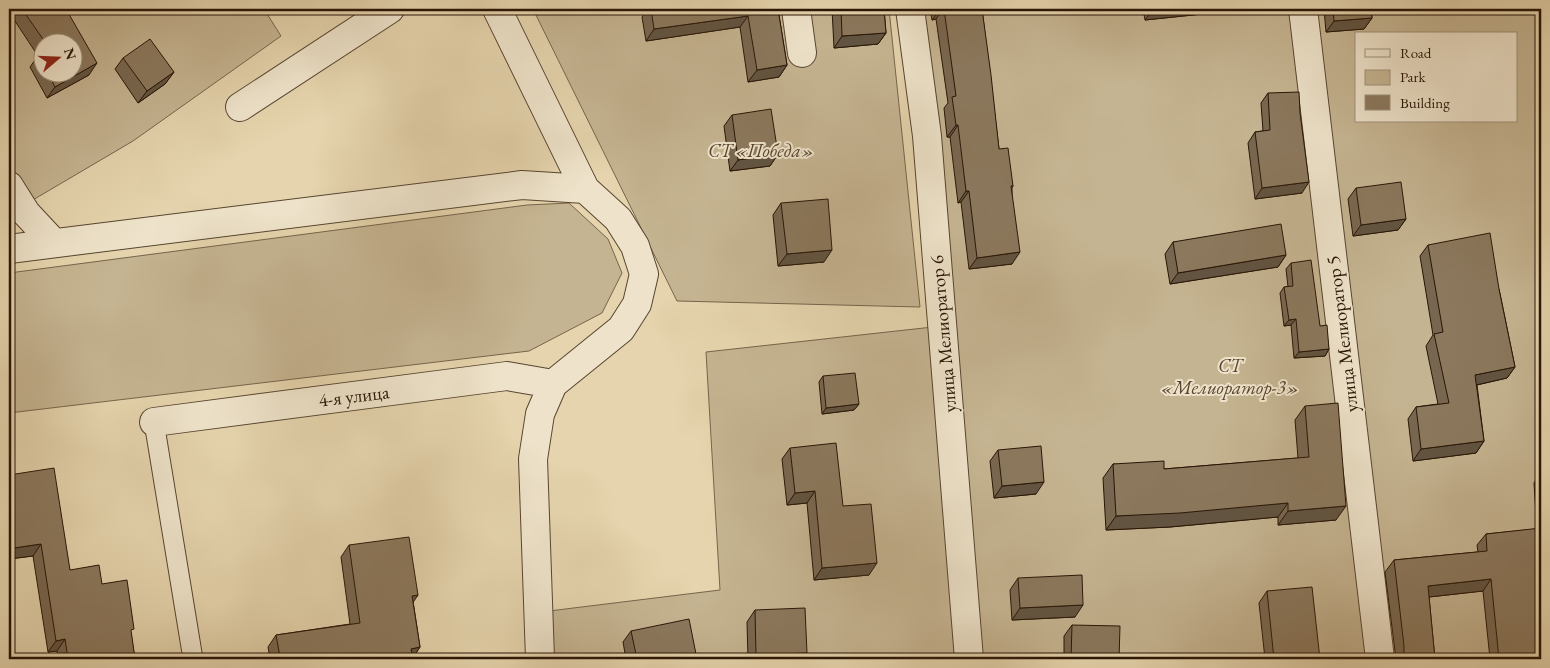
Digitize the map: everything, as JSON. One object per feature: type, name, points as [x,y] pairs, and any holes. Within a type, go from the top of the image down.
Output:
[{"type":"street","points":[[240,107],[390,9]]},
{"type":"street","points":[[497,9],[585,189],[618,220],[635,246],[644,274],[637,304],[621,329],[553,384],[540,414],[533,459],[540,659]]},
{"type":"street","points":[[796,9],[802,53]]},
{"type":"street","name":"улица Мелиоратор 6","points":[[910,9],[927,146],[969,659]]},
{"type":"street","name":"улица Мелиоратор 5","points":[[1303,9],[1380,659]]},
{"type":"street","points":[[9,249],[522,185],[585,189]]},
{"type":"street","points":[[9,186],[26,213],[54,243]]},
{"type":"street","name":"4-я улица","points":[[154,422],[507,376],[553,384]]},
{"type":"lane","points":[[154,422],[193,659]]},
{"type":"green space","points":[[9,9],[264,9],[281,36],[133,141],[9,214]]},
{"type":"green space","name":"СТ «Победа»","points":[[533,9],[889,9],[920,307],[677,301]]},
{"type":"green space","name":"СТ «Мелиоратор-3»","points":[[914,9],[1541,9],[1541,659],[550,659],[549,611],[720,590],[706,352],[951,325]]},
{"type":"green space","points":[[569,203],[608,239],[622,273],[602,313],[529,351],[9,413],[9,273],[527,205]]},
{"type":"building","points":[[22,9],[66,9],[79,32],[38,32]]},
{"type":"building","points":[[651,9],[778,9],[787,65],[757,70],[748,16],[654,29]]},
{"type":"building","points":[[841,9],[884,9],[886,33],[842,36]]},
{"type":"building","points":[[944,9],[982,9],[999,149],[1008,148],[1020,252],[977,258],[969,191],[966,191],[958,125],[956,125],[952,97],[956,96]]},
{"type":"building","points":[[1333,9],[1371,9],[1372,18],[1334,21]]},
{"type":"building","points":[[82,37],[97,63],[82,72]]},
{"type":"building","points":[[150,39],[174,72],[147,91],[123,58]]},
{"type":"building","points":[[52,82],[64,82],[55,87]]},
{"type":"building","points":[[1299,92],[1309,182],[1262,188],[1255,132],[1270,130],[1268,93]]},
{"type":"building","points":[[771,109],[778,154],[738,160],[732,115]]},
{"type":"building","points":[[1401,182],[1406,219],[1361,225],[1356,188]]},
{"type":"building","points":[[828,199],[832,250],[787,254],[781,203]]},
{"type":"building","points":[[1281,224],[1286,255],[1178,273],[1173,242]]},
{"type":"building","points":[[1490,233],[1515,367],[1475,375],[1484,441],[1421,449],[1416,407],[1449,403],[1434,334],[1443,332],[1428,245]]},
{"type":"building","points":[[1311,260],[1320,326],[1327,325],[1329,349],[1299,352],[1296,319],[1289,320],[1284,287],[1293,286],[1291,263]]},
{"type":"building","points":[[855,373],[859,404],[826,408],[823,376]]},
{"type":"building","points":[[1338,403],[1346,506],[1288,511],[1288,503],[1180,513],[1116,516],[1113,464],[1164,461],[1164,469],[1309,457],[1305,406]]},
{"type":"building","points":[[836,443],[843,506],[871,504],[877,563],[822,568],[815,491],[795,493],[790,448]]},
{"type":"building","points":[[1041,446],[1044,482],[1002,486],[998,450]]},
{"type":"building","points":[[54,468],[70,570],[99,565],[102,584],[127,580],[134,629],[131,630],[135,659],[68,659],[65,639],[56,641],[41,544],[14,548],[9,510],[9,475]]},
{"type":"building","points":[[1541,528],[1541,659],[1499,659],[1491,579],[1428,586],[1435,659],[1404,659],[1394,560],[1487,551],[1486,534]]},
{"type":"building","points":[[409,537],[418,595],[412,596],[420,647],[411,649],[413,659],[272,659],[280,657],[276,635],[360,623],[349,545]]},
{"type":"building","points":[[1082,575],[1083,605],[1020,608],[1018,578]]},
{"type":"building","points":[[1312,587],[1320,659],[1274,659],[1267,591]]},
{"type":"building","points":[[805,608],[807,653],[756,655],[755,610]]},
{"type":"building","points":[[689,619],[697,659],[637,659],[631,631]]},
{"type":"building","points":[[1072,625],[1120,626],[1119,659],[1071,659]]}]
